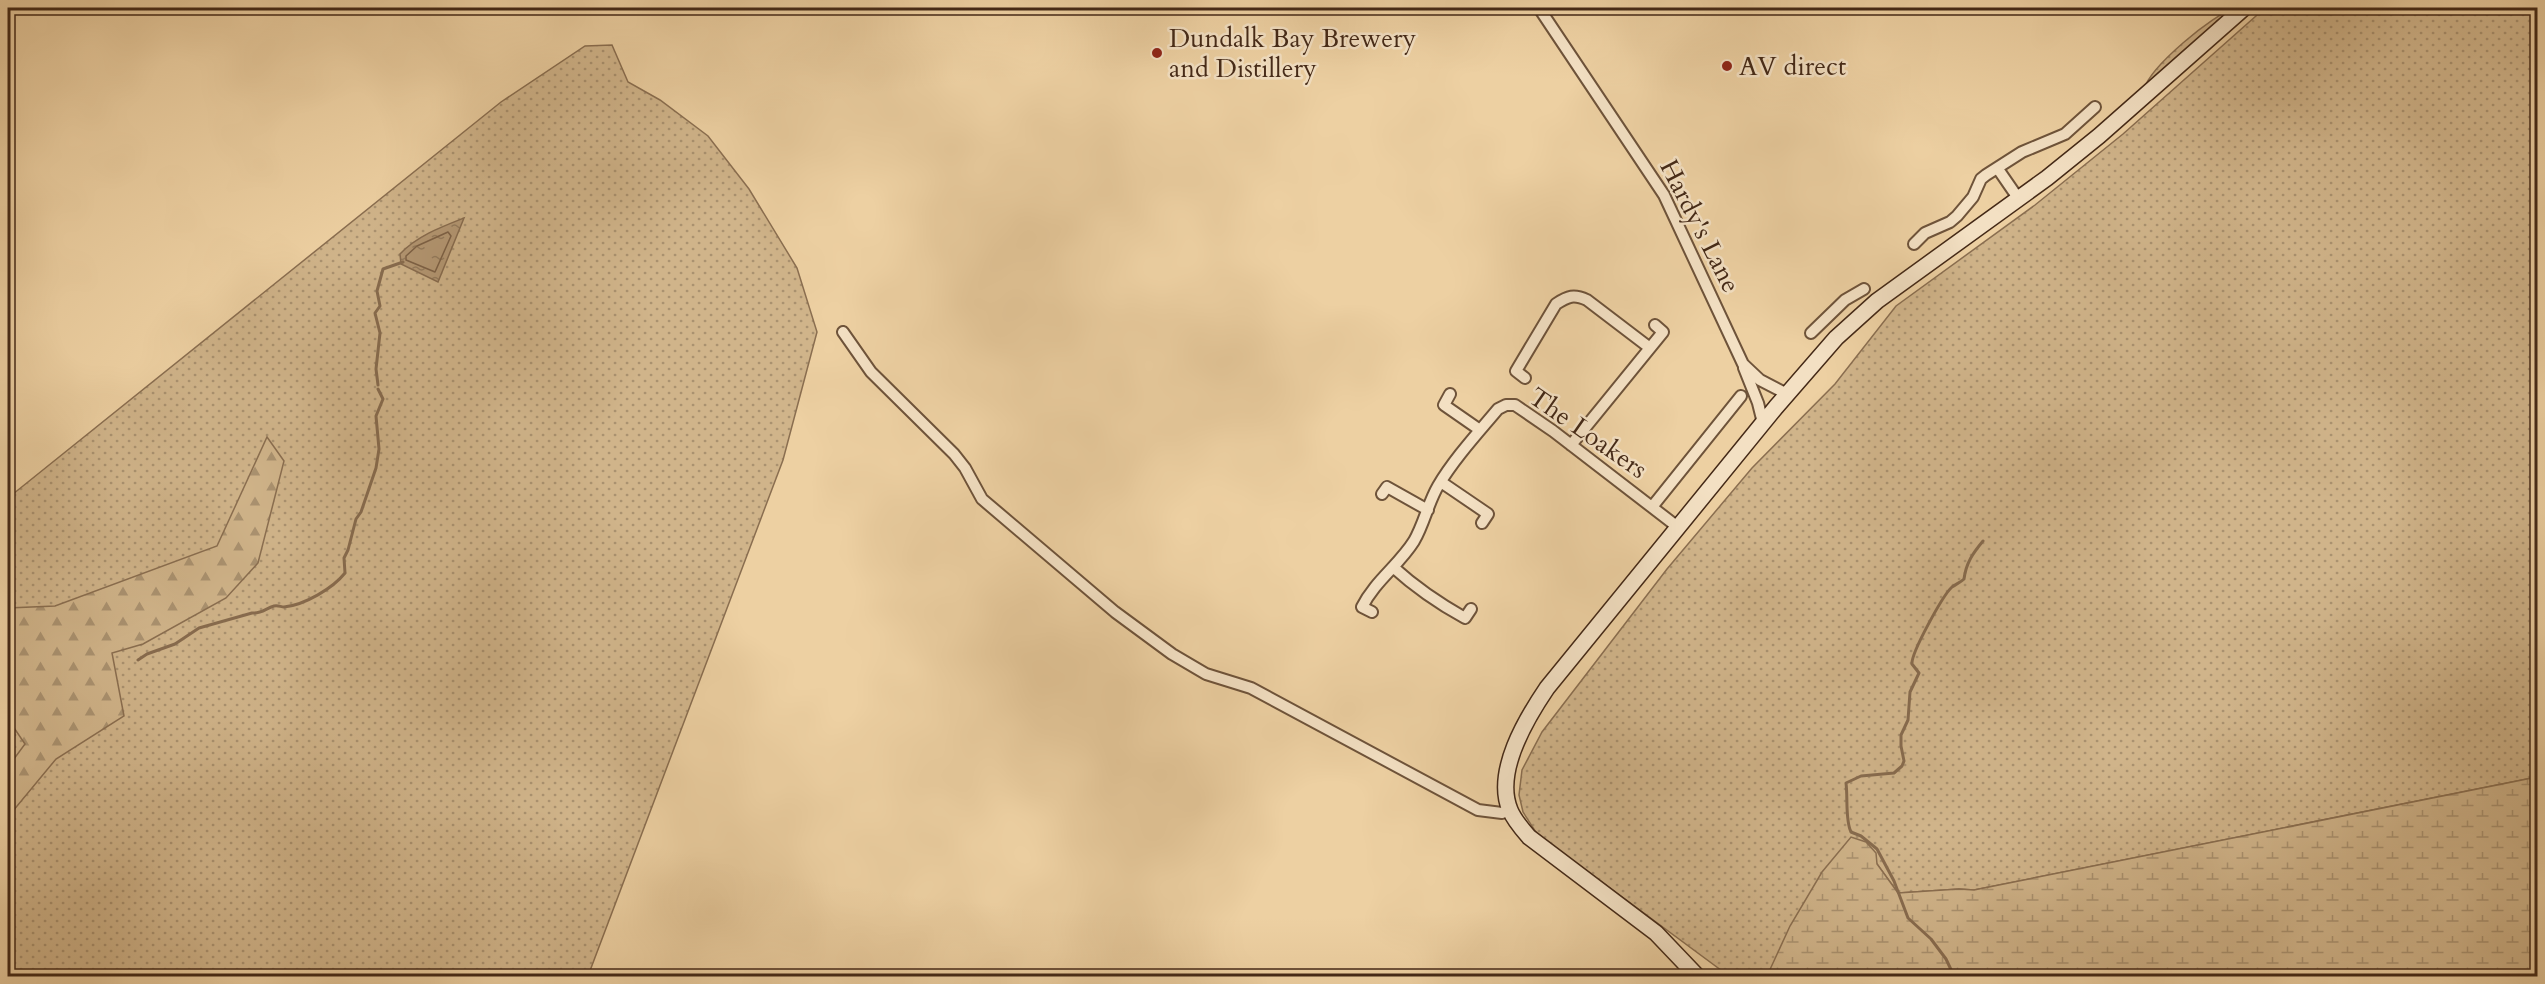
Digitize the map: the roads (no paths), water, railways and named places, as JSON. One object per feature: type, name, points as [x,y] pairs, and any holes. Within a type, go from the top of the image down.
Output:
[{"type":"main road","points":[[1697,976],[1656,933],[1529,837],[1510,810],[1505,794],[1506,776],[1521,732],[1532,710],[1547,688],[1763,423],[1843,332],[1877,301],[2018,198],[2113,124],[2244,8]]},
{"type":"street","name":"Hardy's Lane","points":[[1539,8],[1664,195],[1743,364],[1760,380],[1779,392],[1787,394]]},
{"type":"street","points":[[1914,244],[1925,233],[1950,222],[1973,196],[1981,180],[2022,152],[2065,134],[2095,107]]},
{"type":"street","points":[[1998,169],[2018,198]]},
{"type":"street","points":[[1811,333],[1845,300],[1864,289]]},
{"type":"street","points":[[1525,378],[1516,371],[1556,304],[1567,297],[1576,295],[1587,300],[1650,348]]},
{"type":"street","points":[[1831,314],[1843,332]]},
{"type":"street","points":[[1571,445],[1663,332],[1655,325]]},
{"type":"street","points":[[843,332],[871,372],[960,461],[982,499],[1115,612],[1172,654],[1206,674],[1251,688],[1478,810],[1502,813],[1510,810]]},
{"type":"street","points":[[1743,364],[1763,423]]},
{"type":"street","points":[[1450,394],[1443,405],[1480,430]]},
{"type":"street","points":[[1652,507],[1741,396]]},
{"type":"street","name":"The Loakers","points":[[1372,612],[1362,607],[1381,579],[1414,541],[1441,482],[1480,430],[1498,409],[1506,405],[1515,405],[1679,528]]},
{"type":"street","points":[[1441,482],[1488,514],[1482,523]]},
{"type":"street","points":[[1382,494],[1387,487],[1428,510]]},
{"type":"street","points":[[1393,567],[1413,585],[1447,609],[1465,618],[1471,609]]},
{"type":"water","points":[[464,218],[438,282],[401,264],[400,254],[414,242]]},
{"type":"waterway","points":[[378,385],[376,369],[380,333],[375,313],[380,306],[377,291],[383,269],[403,262]]},
{"type":"waterway","points":[[138,660],[147,654],[175,644],[199,628],[259,613],[274,606],[284,607],[301,603],[326,590],[340,579],[345,573],[344,558],[356,519],[361,512],[376,468],[379,449],[376,416],[383,399],[378,389]]},
{"type":"waterway","points":[[1954,976],[1946,959],[1931,939],[1908,918],[1894,881],[1877,849],[1861,836],[1851,832],[1847,815],[1846,783],[1861,776],[1894,773],[1902,766],[1904,761],[1901,735],[1908,720],[1910,692],[1919,673],[1912,664],[1913,658],[1935,612],[1952,587],[1964,579],[1970,558],[1983,541]]},
{"type":"place","name":"Dundalk Bay Brewery and Distillery","points":[[1157,53]]},
{"type":"place","name":"AV direct","points":[[1727,66]]}]
